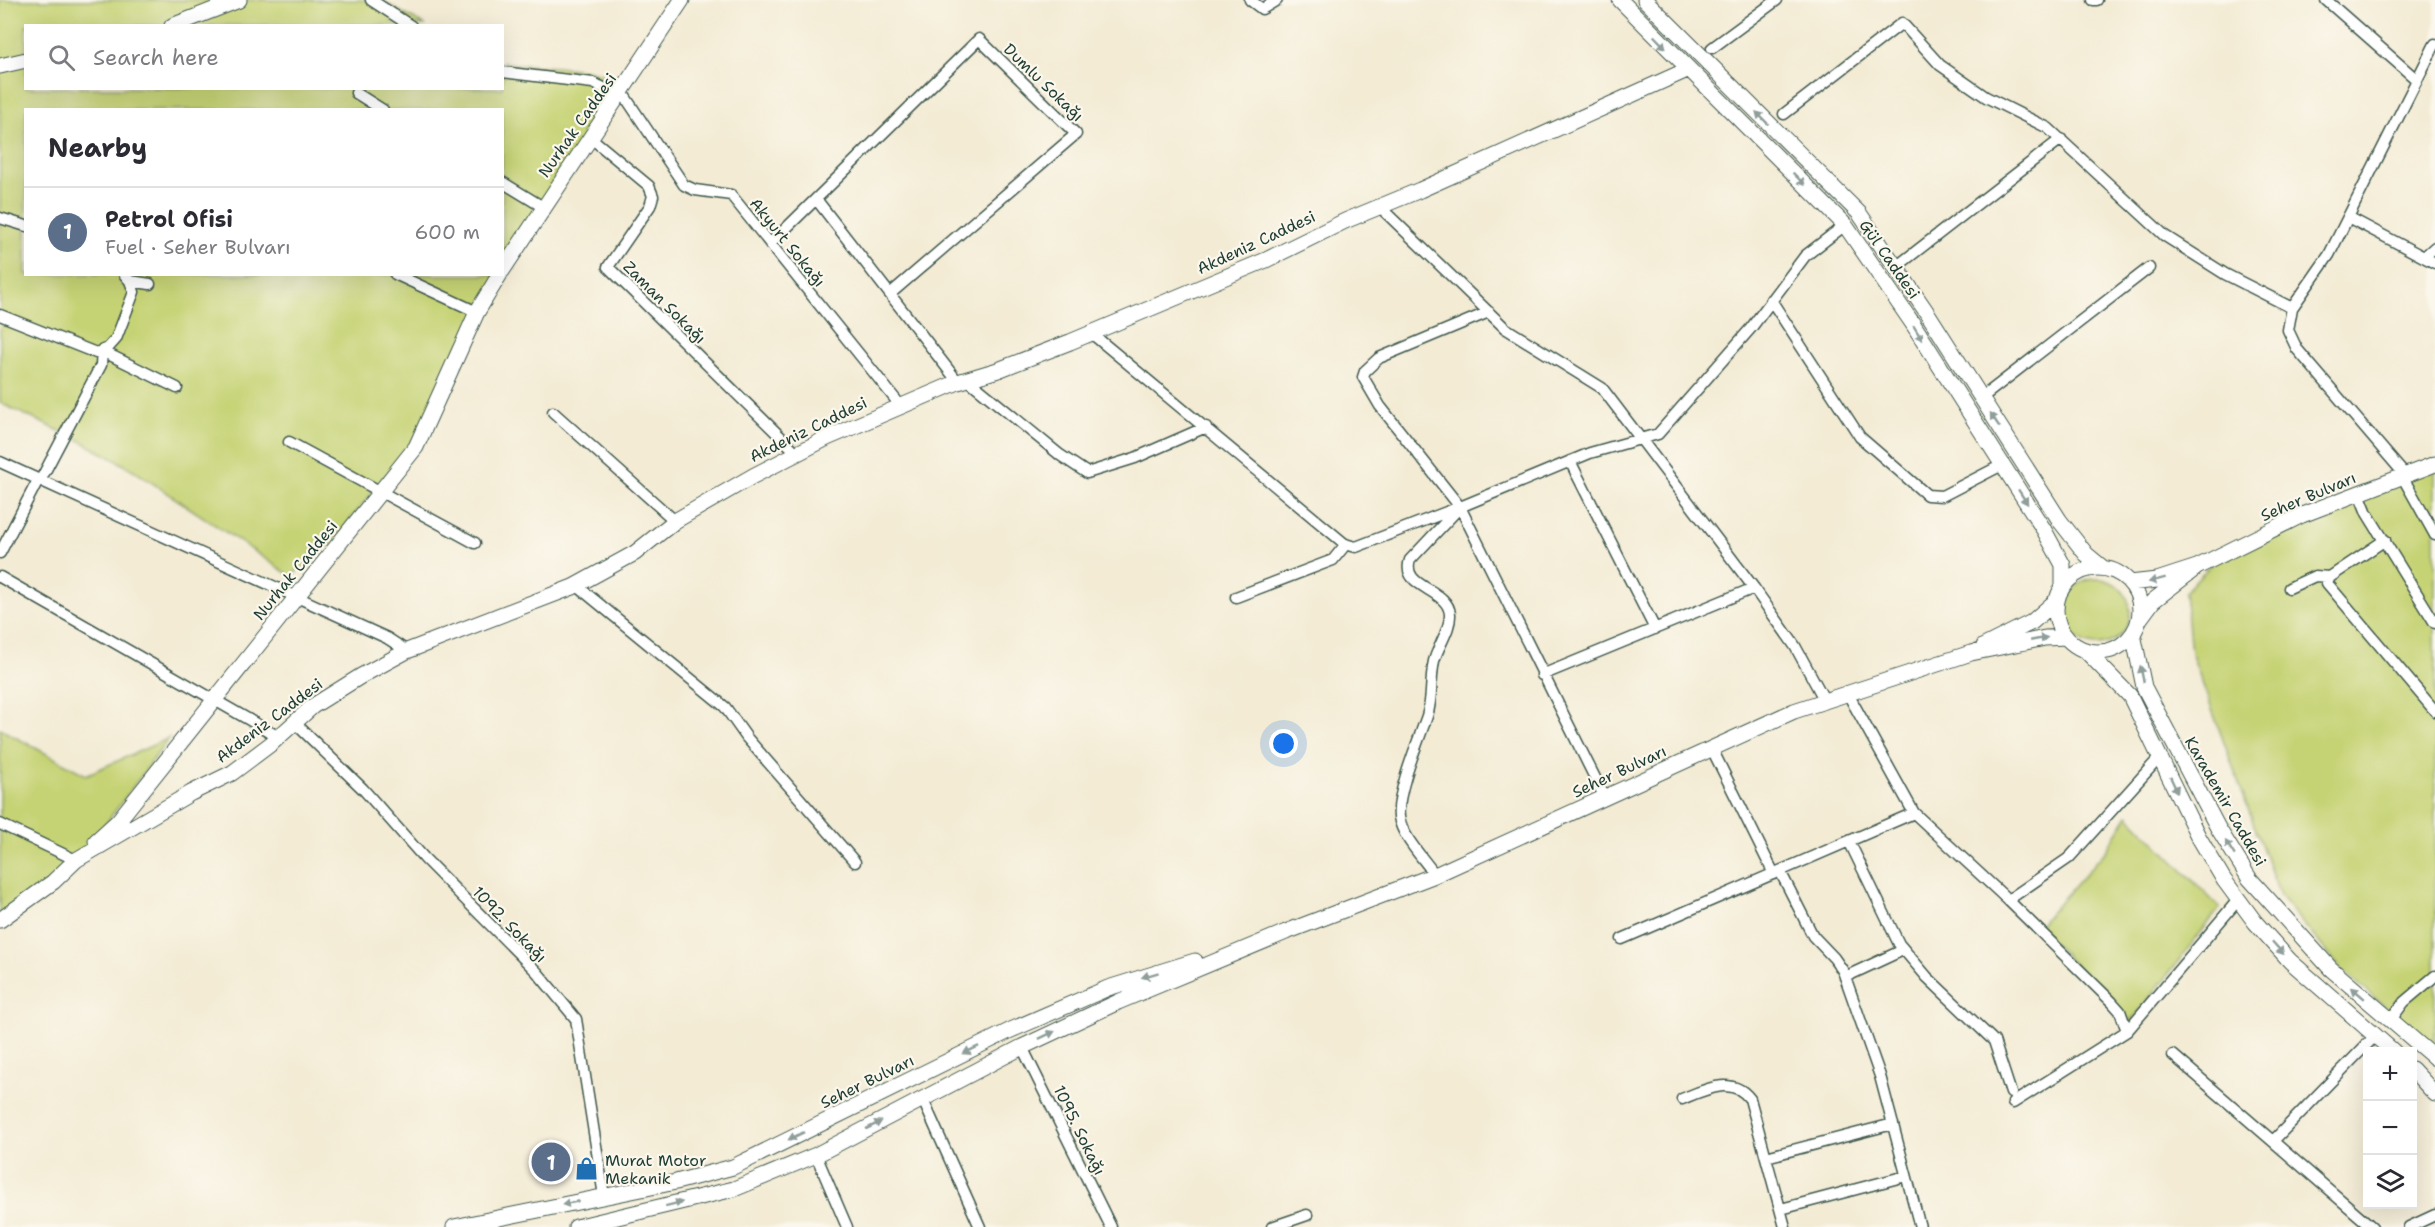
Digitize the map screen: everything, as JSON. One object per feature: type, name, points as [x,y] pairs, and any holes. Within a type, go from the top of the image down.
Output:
[{"type":"street","points":[[177,24],[238,0]]},
{"type":"street","points":[[371,0],[408,24]]},
{"type":"street","name":"Nurhak Caddesi","points":[[504,267],[682,0]]},
{"type":"street","points":[[1250,0],[1262,9],[1277,0]]},
{"type":"street","name":"Gül Caddesi","points":[[1620,0],[1687,70],[1845,225],[1913,324],[2063,565],[2060,593]]},
{"type":"street","name":"Gül Caddesi","points":[[1645,0],[1858,213],[1896,267],[2060,521],[2085,554],[2103,568]]},
{"type":"street","points":[[1712,48],[1777,0]]},
{"type":"street","points":[[2326,0],[2417,80]]},
{"type":"street","points":[[1784,114],[1902,23],[1941,65],[1986,97],[2048,128],[2165,236],[2225,274],[2292,308]]},
{"type":"street","name":"Dumlu Sokağı","points":[[770,244],[979,39],[1076,134],[890,294]]},
{"type":"street","points":[[2435,44],[2329,255],[2292,308],[2288,330],[2297,349],[2403,476],[2435,535]]},
{"type":"street","points":[[0,66],[24,60]]},
{"type":"street","name":"Akdeniz Caddesi","points":[[0,920],[53,882],[76,860],[191,793],[232,773],[332,694],[407,651],[576,585],[635,553],[675,521],[797,453],[900,405],[962,380],[998,370],[1266,260],[1687,70]]},
{"type":"street","points":[[504,72],[593,83],[621,94]]},
{"type":"street","points":[[356,93],[380,108]]},
{"type":"street","name":"Akyurt Sokağı","points":[[621,94],[684,185],[695,190],[730,195],[900,405]]},
{"type":"street","name":"Zaman Sokağı","points":[[590,137],[649,186],[652,196],[650,206],[608,267],[797,453]]},
{"type":"street","points":[[1896,267],[2061,139]]},
{"type":"street","points":[[504,183],[543,207]]},
{"type":"street","points":[[816,199],[890,294],[962,380],[1087,473],[1135,458],[1206,427]]},
{"type":"street","points":[[1380,207],[1505,328],[1602,387],[1754,588],[1795,646],[1825,701]]},
{"type":"street","points":[[2348,217],[2435,263]]},
{"type":"street","points":[[0,218],[24,225]]},
{"type":"street","points":[[1091,333],[1346,544],[1356,547],[1570,461],[1640,437],[1658,434],[1751,328],[1805,256],[1845,225]]},
{"type":"street","points":[[2424,257],[2435,247]]},
{"type":"street","points":[[1980,399],[2149,268]]},
{"type":"street","points":[[399,276],[477,312]]},
{"type":"street","name":"Nurhak Caddesi","points":[[76,860],[118,821],[416,447],[477,312],[499,276]]},
{"type":"street","points":[[127,278],[150,284]]},
{"type":"street","points":[[0,315],[96,353],[102,351],[116,339],[134,292],[127,278]]},
{"type":"street","points":[[1771,300],[1860,438],[1927,495],[1942,496],[2002,465]]},
{"type":"street","points":[[1489,312],[1379,358],[1368,367],[1363,377],[1380,406],[1460,507],[1605,798]]},
{"type":"street","points":[[102,351],[177,388]]},
{"type":"street","points":[[0,553],[101,365],[102,351]]},
{"type":"street","points":[[553,412],[675,521]]},
{"type":"street","points":[[289,442],[475,543]]},
{"type":"street","points":[[1570,461],[1655,629]]},
{"type":"street","points":[[0,462],[387,638],[407,651]]},
{"type":"street","name":"Seher Bulvarı","points":[[2130,583],[2157,580],[2197,567],[2301,515],[2435,464]]},
{"type":"street","points":[[2359,493],[2367,513],[2435,622]]},
{"type":"street","points":[[1436,875],[1402,828],[1399,807],[1411,755],[1427,715],[1432,670],[1438,647],[1450,620],[1450,611],[1442,598],[1414,579],[1409,573],[1408,564],[1412,556],[1460,507]]},
{"type":"street","points":[[2385,540],[2330,577],[2327,583],[2435,711]]},
{"type":"street","points":[[1236,597],[1333,560],[1346,544]]},
{"type":"street","name":"Seher Bulvarı","points":[[2136,627],[2153,601],[2197,567]]},
{"type":"street","points":[[2085,650],[2108,651],[2122,645],[2136,627],[2138,597],[2130,583],[2118,573],[2103,568],[2081,572],[2060,593],[2056,616],[2066,637],[2085,650],[2130,696],[2198,836],[2238,900],[2290,961],[2388,1047]]},
{"type":"street","points":[[2289,588],[2315,576],[2330,577]]},
{"type":"street","points":[[0,577],[279,737]]},
{"type":"street","points":[[576,585],[725,707],[747,738],[855,862]]},
{"type":"street","points":[[1542,675],[1754,588]]},
{"type":"street","name":"Seher Bulvarı","points":[[1971,653],[2032,622],[2060,593]]},
{"type":"street","name":"Karademir Caddesi","points":[[2136,627],[2144,687],[2218,828],[2249,878],[2324,962],[2435,1058]]},
{"type":"street","name":"Seher Bulvarı","points":[[576,1227],[610,1223],[734,1189],[816,1155],[1022,1047],[1118,1002],[1286,932],[1436,875],[1794,711],[1971,653],[2044,638],[2066,637]]},
{"type":"street","points":[[1848,694],[1914,813],[2008,900],[2112,1002],[2120,1011],[2127,1031]]},
{"type":"street","name":"1092. Sokağı","points":[[295,723],[363,789],[426,860],[537,972],[576,1019],[604,1196]]},
{"type":"street","points":[[1712,749],[1813,936],[1834,958],[1845,977],[1880,1076],[1920,1227]]},
{"type":"street","points":[[2008,900],[2069,858],[2160,757]]},
{"type":"street","points":[[1622,939],[1914,813]]},
{"type":"street","points":[[0,824],[76,860]]},
{"type":"street","points":[[1849,841],[1903,950],[1919,969],[1994,1041],[2012,1098],[2127,1031],[2238,900]]},
{"type":"street","name":"Seher Bulvarı","points":[[454,1227],[676,1182],[734,1167],[1011,1030],[1108,988],[1286,932]]},
{"type":"street","points":[[1845,977],[1903,950]]},
{"type":"street","points":[[2390,1021],[2404,1002],[2435,976]]},
{"type":"street","points":[[2273,1141],[2375,1036]]},
{"type":"street","name":"1095. Sokağı","points":[[1022,1047],[1111,1227]]},
{"type":"street","points":[[2173,1055],[2372,1227]]},
{"type":"street","points":[[2417,1074],[2435,1094]]},
{"type":"street","points":[[1682,1099],[1716,1086],[1740,1088],[1750,1099],[1785,1227]]},
{"type":"street","points":[[922,1100],[980,1227]]},
{"type":"street","points":[[1766,1157],[1893,1124]]},
{"type":"street","points":[[816,1155],[847,1227]]},
{"type":"street","points":[[1780,1209],[1906,1176]]},
{"type":"street","points":[[1272,1227],[1307,1215]]},
{"type":"street","points":[[2409,1227],[2435,1215]]},
{"type":"green space","points":[[0,0],[380,0],[422,24],[24,24],[24,90],[504,90],[504,62],[591,71],[619,81],[504,269],[504,108],[24,108],[24,276],[501,276],[427,424],[331,544],[291,576],[130,468],[79,440],[0,403]]},
{"type":"green space","points":[[2435,464],[2435,1049],[2342,970],[2280,896],[2191,652],[2185,592],[2215,560]]},
{"type":"green space","points":[[2097,579],[2110,582],[2120,589],[2127,599],[2130,612],[2127,625],[2120,635],[2110,642],[2097,645],[2084,642],[2074,635],[2067,625],[2064,612],[2067,599],[2074,589],[2084,582]]},
{"type":"green space","points":[[0,729],[86,775],[169,738],[79,860],[0,920]]},
{"type":"green space","points":[[2128,815],[2220,908],[2130,1023],[2038,926],[2106,851]]},
{"type":"place","name":"Petrol Ofisi","points":[[551,1162]]},
{"type":"place","name":"Murat Motor Mekanik","points":[[587,1169]]}]
